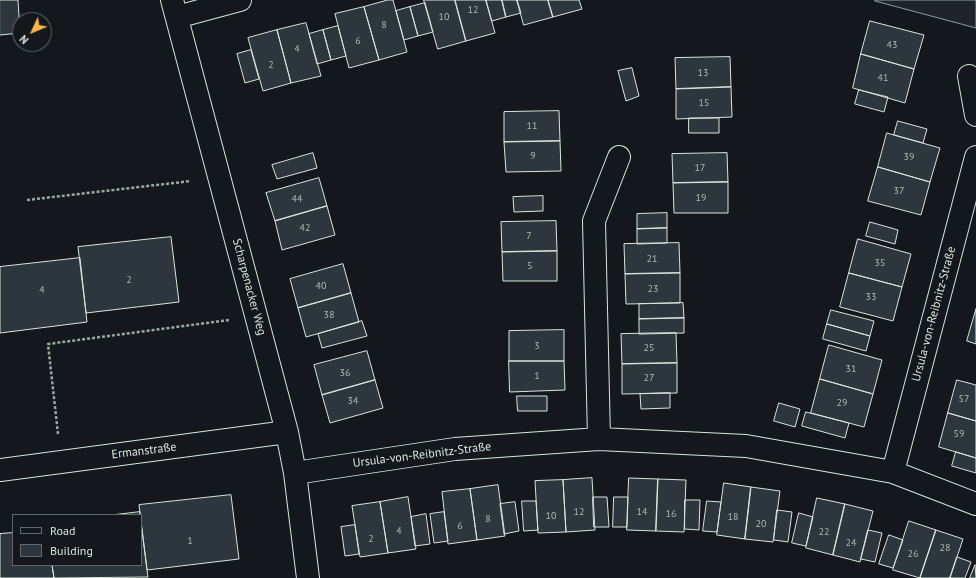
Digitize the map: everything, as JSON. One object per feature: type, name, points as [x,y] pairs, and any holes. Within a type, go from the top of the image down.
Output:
[{"type":"street","points":[[175,9],[240,0]]},
{"type":"street","name":"Scharpenacker Weg","points":[[175,9],[287,432],[295,473],[308,578]]},
{"type":"street","points":[[969,76],[976,115]]},
{"type":"street","points":[[599,439],[594,221],[619,157]]},
{"type":"street","name":"Ursula-von-Reibnitz-Straße","points":[[893,472],[976,157]]},
{"type":"street","name":"Ermanstraße","points":[[0,470],[287,432]]},
{"type":"street","name":"Ursula-von-Reibnitz-Straße","points":[[295,473],[455,449],[599,439],[746,446],[893,472],[976,504]]},
{"type":"path","points":[[27,200],[220,177]]},
{"type":"path","points":[[61,462],[48,344],[257,316]]},
{"type":"shaded area","points":[[976,0],[976,28],[875,1]]},
{"type":"building","points":[[0,0],[18,0],[19,12],[12,12],[12,34],[0,35]]},
{"type":"building","points":[[393,0],[407,52],[379,60],[364,7]]},
{"type":"building","points":[[424,0],[455,0],[466,41],[438,49]]},
{"type":"building","points":[[455,0],[486,0],[495,33],[466,41]]},
{"type":"building","points":[[486,0],[502,0],[506,17],[492,21]]},
{"type":"building","points":[[502,0],[517,0],[521,13],[506,17]]},
{"type":"building","points":[[517,0],[548,0],[553,17],[524,25]]},
{"type":"building","points":[[548,0],[579,0],[582,9],[553,17]]},
{"type":"building","points":[[425,3],[433,32],[418,36],[410,7]]},
{"type":"building","points":[[364,7],[379,60],[349,68],[335,14]]},
{"type":"building","points":[[410,7],[418,36],[404,40],[396,11]]},
{"type":"building","points":[[870,21],[924,35],[914,69],[861,54]]},
{"type":"building","points":[[306,23],[321,76],[291,83],[277,30]]},
{"type":"building","points":[[338,26],[346,56],[331,60],[323,30]]},
{"type":"building","points":[[277,30],[291,83],[263,91],[248,38]]},
{"type":"building","points":[[323,30],[331,60],[317,64],[309,34]]},
{"type":"building","points":[[251,50],[259,79],[245,83],[237,54]]},
{"type":"building","points":[[861,54],[914,69],[905,103],[853,88]]},
{"type":"building","points":[[730,57],[731,87],[676,89],[675,58]]},
{"type":"building","points":[[632,68],[639,96],[626,101],[618,71]]},
{"type":"building","points":[[731,87],[732,117],[676,119],[676,89]]},
{"type":"building","points":[[859,90],[888,97],[884,112],[855,104]]},
{"type":"building","points":[[559,111],[560,141],[504,142],[504,112]]},
{"type":"building","points":[[689,118],[719,118],[719,133],[689,133]]},
{"type":"building","points":[[898,121],[927,129],[923,143],[894,135]]},
{"type":"building","points":[[887,133],[940,148],[930,182],[878,167]]},
{"type":"building","points":[[560,141],[561,171],[506,172],[504,142]]},
{"type":"building","points":[[313,153],[317,168],[277,179],[272,165]]},
{"type":"building","points":[[727,153],[728,182],[673,183],[672,154]]},
{"type":"building","points":[[878,167],[930,182],[921,215],[868,201]]},
{"type":"building","points":[[319,178],[327,206],[275,221],[266,193]]},
{"type":"building","points":[[728,182],[728,213],[674,213],[673,183]]},
{"type":"building","points":[[543,196],[543,211],[514,212],[513,197]]},
{"type":"building","points":[[327,206],[335,235],[282,250],[275,221]]},
{"type":"building","points":[[667,213],[667,228],[637,229],[637,214]]},
{"type":"building","points":[[556,221],[557,251],[502,252],[501,222]]},
{"type":"building","points":[[870,222],[898,230],[895,244],[866,236]]},
{"type":"building","points":[[667,228],[667,243],[637,244],[637,229]]},
{"type":"building","points":[[171,237],[179,302],[86,313],[78,247]]},
{"type":"building","points":[[858,239],[911,254],[902,287],[849,273]]},
{"type":"building","points":[[679,243],[680,273],[625,274],[624,244]]},
{"type":"building","points":[[557,251],[557,281],[503,281],[502,252]]},
{"type":"building","points":[[80,258],[87,322],[0,333],[0,267]]},
{"type":"building","points":[[343,264],[351,293],[298,308],[290,279]]},
{"type":"building","points":[[680,273],[680,303],[626,304],[625,274]]},
{"type":"building","points":[[849,273],[902,287],[893,321],[840,307]]},
{"type":"building","points":[[351,293],[359,322],[306,337],[298,308]]},
{"type":"building","points":[[683,303],[684,318],[639,319],[639,304]]},
{"type":"building","points":[[976,309],[976,344],[967,341]]},
{"type":"building","points":[[831,310],[874,321],[870,336],[827,324]]},
{"type":"building","points":[[684,318],[684,333],[639,334],[639,319]]},
{"type":"building","points":[[362,321],[367,336],[322,348],[318,334]]},
{"type":"building","points":[[827,324],[870,336],[866,351],[823,339]]},
{"type":"building","points":[[564,330],[564,361],[509,361],[509,331]]},
{"type":"building","points":[[676,333],[677,363],[622,364],[621,334]]},
{"type":"building","points":[[829,345],[882,360],[873,394],[820,379]]},
{"type":"building","points":[[367,351],[375,380],[322,395],[314,365]]},
{"type":"building","points":[[509,361],[564,361],[565,390],[510,392]]},
{"type":"building","points":[[677,363],[677,393],[622,394],[622,364]]},
{"type":"building","points":[[820,379],[873,394],[864,427],[811,413]]},
{"type":"building","points":[[375,380],[383,408],[330,423],[322,395]]},
{"type":"building","points":[[957,380],[976,385],[976,421],[948,413]]},
{"type":"building","points":[[670,393],[670,408],[641,409],[640,394]]},
{"type":"building","points":[[517,396],[547,396],[547,411],[518,411]]},
{"type":"building","points":[[779,403],[800,409],[795,427],[774,421]]},
{"type":"building","points":[[806,412],[849,423],[845,438],[802,426]]},
{"type":"building","points":[[948,413],[976,421],[976,458],[939,447]]},
{"type":"building","points":[[956,452],[976,458],[976,473],[952,466]]},
{"type":"building","points":[[592,478],[595,530],[566,532],[563,480]]},
{"type":"building","points":[[629,478],[658,479],[656,531],[627,530]]},
{"type":"building","points":[[658,479],[686,480],[684,532],[656,531]]},
{"type":"building","points":[[563,480],[566,532],[538,533],[535,481]]},
{"type":"building","points":[[724,483],[751,487],[745,539],[717,535]]},
{"type":"building","points":[[498,485],[505,536],[477,540],[470,489]]},
{"type":"building","points":[[751,487],[780,491],[773,542],[745,539]]},
{"type":"building","points":[[470,489],[477,540],[448,544],[442,492]]},
{"type":"building","points":[[231,495],[239,559],[147,570],[142,529],[142,514],[140,514],[139,505]]},
{"type":"building","points":[[408,497],[416,549],[388,553],[380,502]]},
{"type":"building","points":[[593,497],[607,497],[609,527],[594,527]]},
{"type":"building","points":[[614,497],[628,497],[627,527],[613,527]]},
{"type":"building","points":[[817,498],[845,504],[833,555],[806,548]]},
{"type":"building","points":[[685,500],[700,500],[699,530],[685,529]]},
{"type":"building","points":[[522,501],[536,501],[538,530],[524,531]]},
{"type":"building","points":[[707,501],[721,502],[717,532],[703,531]]},
{"type":"building","points":[[380,502],[388,553],[360,557],[352,506]]},
{"type":"building","points":[[515,502],[519,531],[504,534],[500,504]]},
{"type":"building","points":[[845,504],[873,511],[860,562],[833,555]]},
{"type":"building","points":[[777,510],[792,512],[788,542],[774,540]]},
{"type":"building","points":[[140,512],[140,514],[121,514]]},
{"type":"building","points":[[444,512],[448,541],[434,543],[430,514]]},
{"type":"building","points":[[799,513],[813,517],[806,546],[792,543]]},
{"type":"building","points":[[426,514],[430,544],[415,546],[411,517]]},
{"type":"building","points":[[909,521],[936,530],[920,578],[893,570]]},
{"type":"building","points":[[355,525],[359,554],[345,556],[341,527]]},
{"type":"building","points":[[142,530],[148,577],[54,578],[52,566],[142,566]]},
{"type":"building","points":[[868,530],[882,533],[875,562],[861,559]]},
{"type":"building","points":[[936,530],[963,539],[950,578],[920,578]]},
{"type":"building","points":[[12,533],[12,566],[52,566],[54,578],[0,578],[0,534]]},
{"type":"building","points":[[889,535],[903,540],[893,568],[879,564]]},
{"type":"building","points":[[957,557],[971,562],[965,578],[950,578]]},
{"type":"building","points":[[975,565],[976,578],[970,578]]}]
